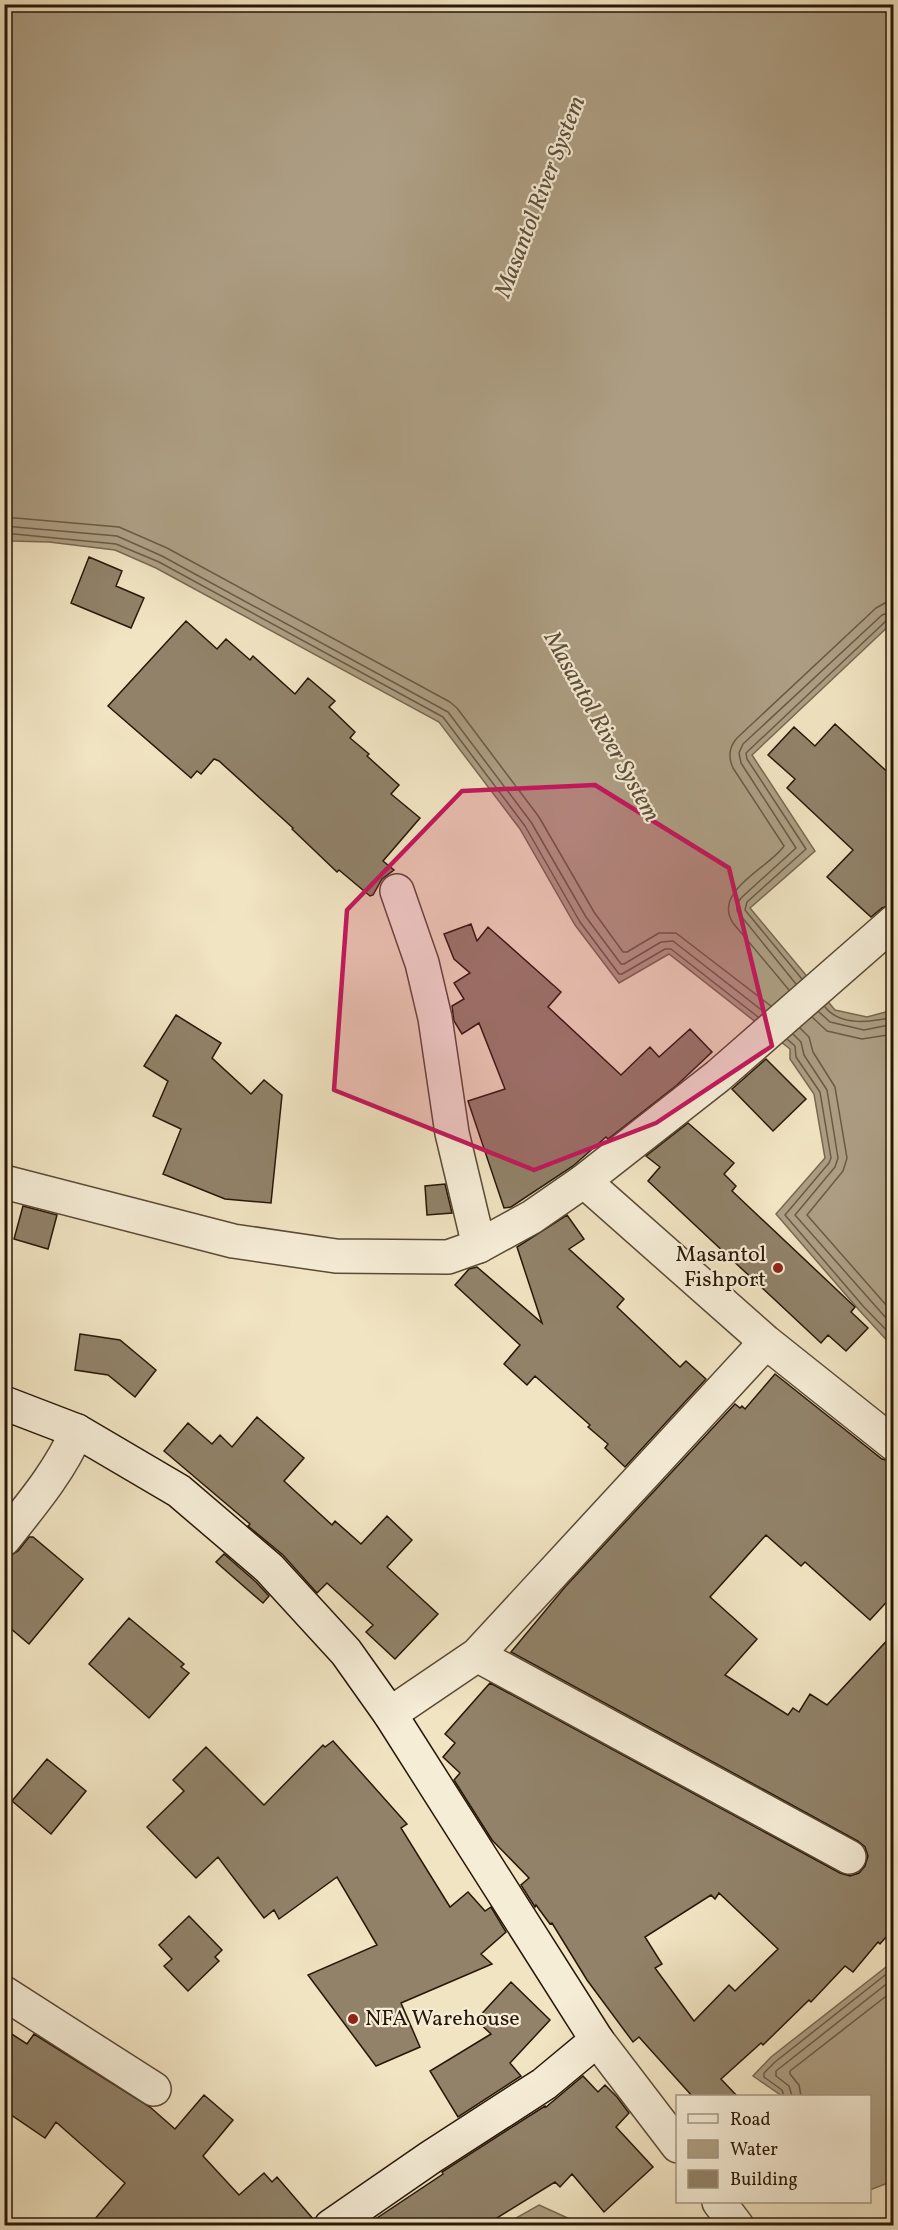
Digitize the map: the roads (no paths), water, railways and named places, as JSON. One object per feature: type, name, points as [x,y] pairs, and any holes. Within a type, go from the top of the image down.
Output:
[{"type":"street","points":[[397,891],[422,963],[435,1018],[452,1133],[478,1246]]},
{"type":"street","points":[[4,1182],[233,1241],[336,1256],[448,1257],[478,1246],[532,1217],[584,1181],[718,1076],[894,922]]},
{"type":"street","points":[[584,1181],[766,1342],[894,1444]]},
{"type":"street","points":[[390,1714],[477,1654],[766,1342]]},
{"type":"street","points":[[4,1403],[77,1431],[179,1491],[269,1568],[346,1652],[390,1714],[597,2040],[676,2143]]},
{"type":"street","points":[[4,1539],[53,1474],[69,1450],[77,1431]]},
{"type":"street","points":[[477,1654],[849,1857]]},
{"type":"street","points":[[4,1993],[154,2089]]},
{"type":"street","points":[[330,2226],[544,2084],[597,2040]]},
{"type":"street","points":[[720,2203],[737,2226]]},
{"type":"water","name":"Masantol River System","points":[[5,5],[893,5],[893,622],[752,755],[815,851],[750,908],[835,1010],[867,1017],[893,1010],[893,1347],[776,1214],[825,1158],[814,1094],[790,1059],[790,1049],[669,954],[619,983],[575,925],[520,829],[439,722],[156,568],[115,550],[5,539]]},
{"type":"water","points":[[893,1959],[893,2181],[871,2190],[871,2095],[781,2095],[753,2076],[771,2057],[886,1967]]},
{"type":"water","points":[[539,2205],[583,2225],[504,2225]]},
{"type":"place","name":"Masantol Fishport","points":[[778,1268]]},
{"type":"place","name":"NFA Warehouse","points":[[353,2019]]}]
